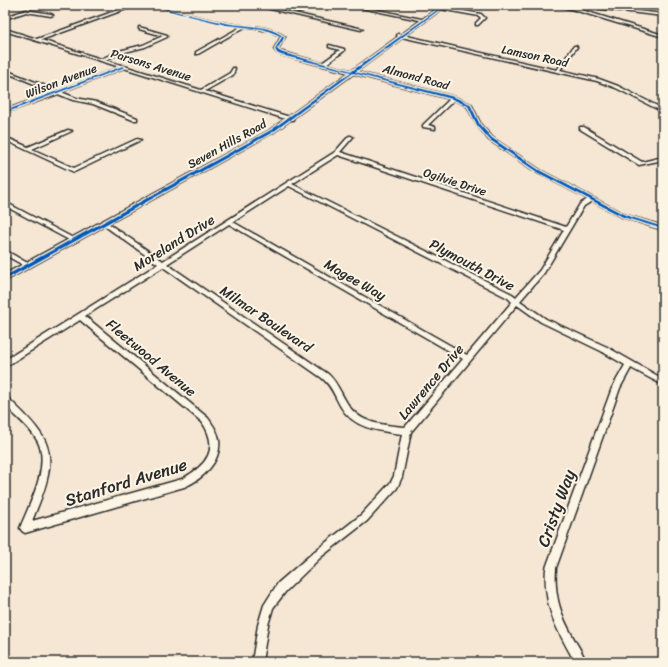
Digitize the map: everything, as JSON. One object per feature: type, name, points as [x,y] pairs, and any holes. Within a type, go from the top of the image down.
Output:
[{"type":"street","points":[[37,40],[135,5]]},
{"type":"street","name":"Almond Road","points":[[150,5],[222,23],[256,28],[281,35],[283,39],[277,48],[278,52],[453,98],[469,105],[479,125],[491,139],[538,171],[624,216],[663,228]]},
{"type":"street","points":[[255,5],[361,29]]},
{"type":"street","points":[[349,5],[424,20]]},
{"type":"street","points":[[370,9],[377,5]]},
{"type":"street","points":[[555,5],[572,8],[663,36]]},
{"type":"street","points":[[443,6],[480,15],[483,18],[478,24]]},
{"type":"street","name":"Seven Hills Road","points":[[5,278],[272,131],[291,119],[400,36],[443,6]]},
{"type":"street","points":[[572,8],[596,6],[663,15]]},
{"type":"street","points":[[5,18],[26,11],[51,16]]},
{"type":"street","points":[[197,53],[245,26]]},
{"type":"street","points":[[101,60],[120,52],[147,45],[166,36],[140,28]]},
{"type":"street","name":"Parsons Avenue","points":[[5,30],[291,119]]},
{"type":"street","name":"Lamson Road","points":[[400,36],[598,80],[617,87],[663,111]]},
{"type":"street","points":[[323,64],[343,50],[330,46]]},
{"type":"street","points":[[558,71],[575,47]]},
{"type":"street","name":"Wilson Avenue","points":[[5,112],[124,67]]},
{"type":"street","points":[[202,91],[232,74],[234,69]]},
{"type":"street","points":[[5,71],[75,99],[94,103],[135,119]]},
{"type":"street","points":[[433,128],[424,126],[453,98]]},
{"type":"street","points":[[582,128],[641,164],[663,158]]},
{"type":"street","points":[[27,149],[70,131]]},
{"type":"street","name":"Moreland Drive","points":[[5,364],[338,153],[351,137]]},
{"type":"street","points":[[5,138],[74,170],[139,140]]},
{"type":"street","name":"Ogilvie Drive","points":[[338,153],[567,229]]},
{"type":"street","name":"Plymouth Drive","points":[[289,184],[510,296],[522,308],[541,320],[605,350],[629,365],[663,382]]},
{"type":"street","name":"Lawrence Drive","points":[[257,662],[263,625],[269,605],[282,587],[318,554],[364,518],[394,486],[398,477],[407,431],[542,271],[582,205],[592,199]]},
{"type":"street","points":[[5,204],[73,240]]},
{"type":"street","name":"Magee Way","points":[[230,222],[468,359]]},
{"type":"street","name":"Milmar Boulevard","points":[[104,223],[325,376],[332,382],[345,408],[355,418],[378,427],[407,431]]},
{"type":"street","points":[[5,252],[27,265]]},
{"type":"street","name":"Fleetwood Avenue","points":[[80,316],[205,420]]},
{"type":"street","name":"Cristy Way","points":[[581,662],[555,614],[550,589],[551,568],[616,388],[629,365]]},
{"type":"street","name":"Stanford Avenue","points":[[5,400],[38,436],[42,442],[45,452],[46,463],[41,483],[25,528],[184,483],[196,477],[205,469],[215,450],[214,433],[205,420]]},
{"type":"cycle path","points":[[150,5],[226,24],[270,30],[283,37],[276,49],[282,54],[453,98],[469,105],[479,125],[491,139],[538,171],[624,216],[663,228]]},
{"type":"cycle path","points":[[5,278],[272,131],[445,5]]},
{"type":"cycle path","points":[[5,112],[124,67]]}]
